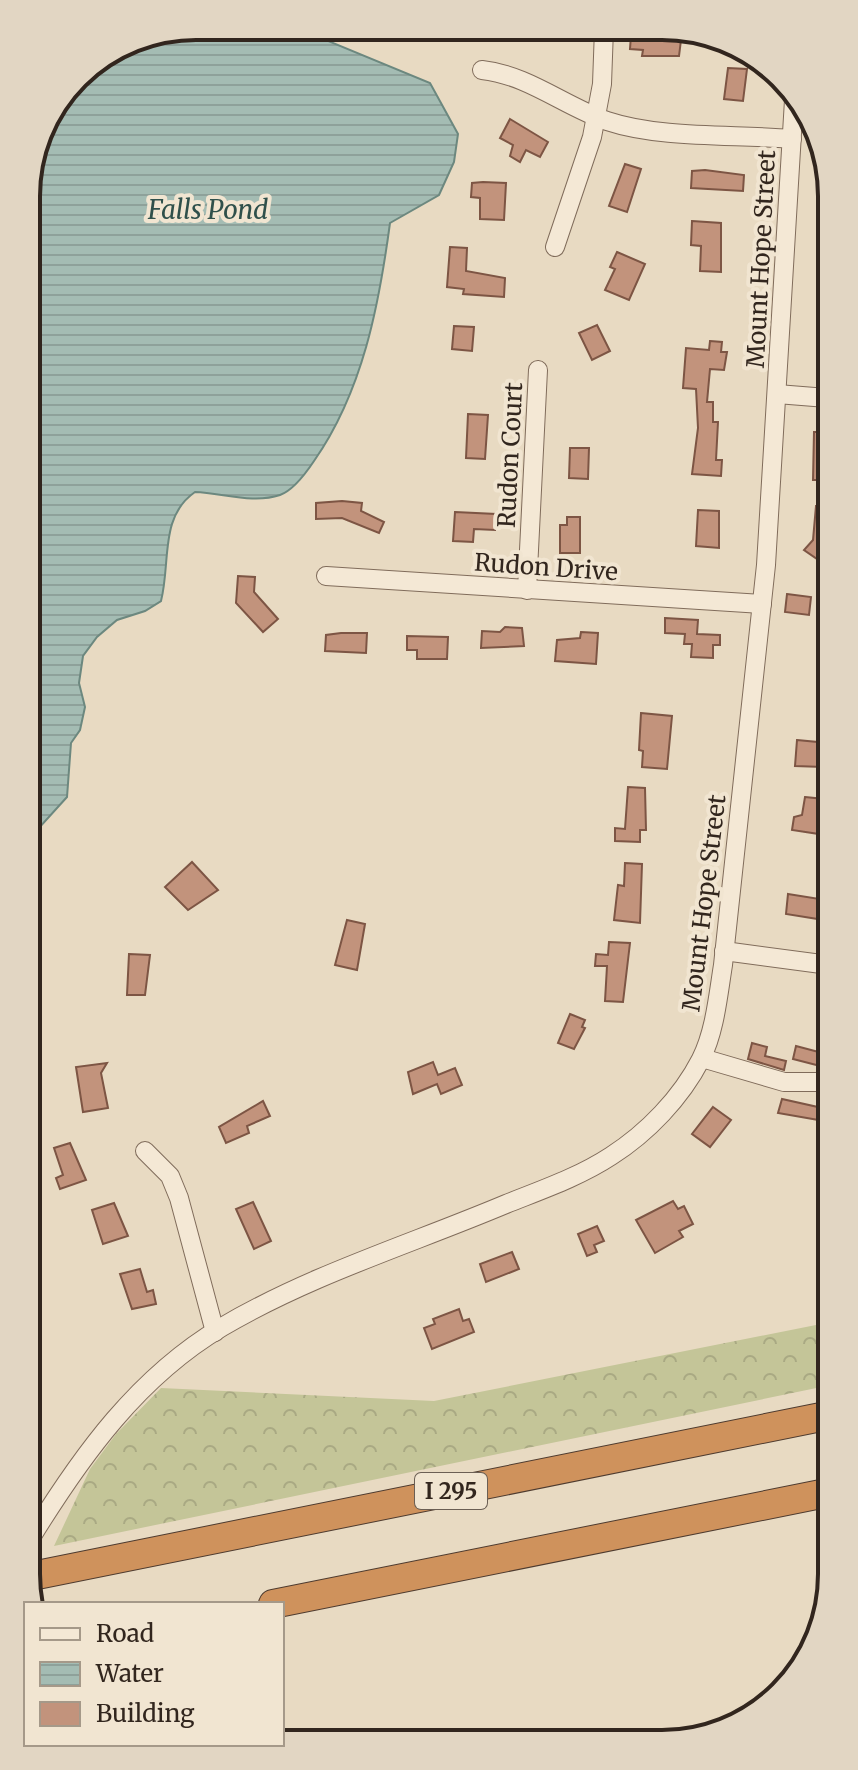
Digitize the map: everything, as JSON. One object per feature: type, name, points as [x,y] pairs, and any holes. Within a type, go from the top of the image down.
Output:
[{"type":"highway","name":"I 295","points":[[40,1574],[818,1418]]},
{"type":"highway","points":[[283,1602],[818,1495]]},
{"type":"street","points":[[555,247],[596,116],[603,40]]},
{"type":"street","points":[[482,70],[523,79],[596,116],[656,130],[792,139]]},
{"type":"street","name":"Mount Hope Street","points":[[40,1524],[109,1423],[163,1369],[215,1332],[278,1297],[557,1183],[611,1156],[661,1116],[702,1058],[713,1022],[724,951],[762,604],[793,112]]},
{"type":"street","name":"Rudon Court","points":[[527,590],[538,370]]},
{"type":"street","points":[[777,394],[818,397]]},
{"type":"street","name":"Rudon Drive","points":[[326,576],[762,604]]},
{"type":"street","points":[[724,951],[818,964]]},
{"type":"street","points":[[702,1058],[784,1082],[816,1082]]},
{"type":"street","points":[[145,1151],[170,1176],[179,1198],[215,1332]]},
{"type":"green space","points":[[818,1325],[818,1388],[54,1546],[90,1469],[116,1434],[161,1388],[434,1401]]},
{"type":"water","name":"Falls Pond","points":[[327,40],[430,83],[458,134],[454,162],[439,195],[390,223],[366,346],[357,377],[331,434],[299,481],[280,495],[249,498],[195,492],[184,502],[171,527],[161,601],[145,611],[117,620],[97,637],[83,656],[79,683],[85,707],[80,730],[71,743],[67,797],[40,827],[40,185],[45,155],[56,127],[72,101],[109,66],[146,48],[175,41]]},
{"type":"building","points":[[631,40],[681,41],[679,56],[642,56],[643,50],[630,49]]},
{"type":"building","points":[[728,68],[747,69],[743,101],[724,99]]},
{"type":"building","points":[[510,119],[548,142],[540,157],[526,150],[520,162],[510,156],[513,145],[500,138]]},
{"type":"building","points":[[625,164],[641,169],[627,212],[609,206]]},
{"type":"building","points":[[692,171],[744,175],[743,191],[691,188]]},
{"type":"building","points":[[472,183],[506,183],[504,220],[480,219],[480,198],[471,197]]},
{"type":"building","points":[[692,221],[721,223],[721,272],[700,271],[701,246],[691,245]]},
{"type":"building","points":[[450,247],[467,248],[466,271],[505,278],[504,297],[463,294],[464,289],[447,287]]},
{"type":"building","points":[[617,252],[645,264],[629,300],[605,290],[615,269],[610,267]]},
{"type":"building","points":[[597,325],[610,351],[592,360],[579,333]]},
{"type":"building","points":[[454,326],[474,327],[472,351],[452,349]]},
{"type":"building","points":[[710,341],[722,342],[721,352],[727,352],[724,370],[710,369],[707,402],[713,402],[713,422],[718,422],[716,460],[722,460],[721,476],[692,474],[698,428],[696,389],[683,388],[686,348],[709,350]]},
{"type":"building","points":[[468,414],[488,415],[485,459],[466,458]]},
{"type":"building","points":[[814,432],[818,432],[818,480],[813,480]]},
{"type":"building","points":[[570,448],[589,448],[588,479],[569,478]]},
{"type":"building","points":[[316,503],[362,503],[361,511],[384,522],[379,533],[342,518],[316,519]]},
{"type":"building","points":[[818,506],[818,560],[804,550],[813,540]]},
{"type":"building","points":[[698,510],[719,511],[719,548],[696,546]]},
{"type":"building","points":[[455,512],[496,514],[495,530],[474,529],[473,542],[453,541]]},
{"type":"building","points":[[567,517],[580,517],[580,553],[560,553],[560,525],[567,525]]},
{"type":"building","points":[[238,576],[255,577],[254,592],[278,619],[263,632],[236,603]]},
{"type":"building","points":[[787,594],[811,597],[809,615],[785,612]]},
{"type":"building","points":[[665,618],[698,620],[697,634],[720,635],[720,645],[713,645],[713,658],[691,657],[692,644],[684,644],[685,634],[665,633]]},
{"type":"building","points":[[505,627],[522,628],[524,646],[481,648],[482,631],[500,632]]},
{"type":"building","points":[[581,632],[598,633],[596,664],[555,661],[557,640],[580,638]]},
{"type":"building","points":[[367,633],[366,653],[325,651],[326,635]]},
{"type":"building","points":[[407,636],[448,637],[447,659],[417,659],[417,650],[407,650]]},
{"type":"building","points":[[641,713],[672,716],[667,769],[642,767],[643,751],[639,750]]},
{"type":"building","points":[[797,740],[818,742],[818,767],[795,766]]},
{"type":"building","points":[[628,787],[645,788],[646,830],[640,830],[640,842],[615,841],[615,828],[625,829]]},
{"type":"building","points":[[805,797],[818,798],[818,834],[792,830],[794,817],[802,815]]},
{"type":"building","points":[[192,862],[218,890],[188,910],[165,887]]},
{"type":"building","points":[[625,863],[642,864],[640,923],[614,920],[618,885],[624,886]]},
{"type":"building","points":[[788,894],[818,899],[818,919],[786,914]]},
{"type":"building","points":[[347,920],[365,924],[357,970],[335,965]]},
{"type":"building","points":[[609,942],[630,943],[623,1002],[605,1001],[607,966],[595,966],[596,954],[608,955]]},
{"type":"building","points":[[129,954],[150,955],[145,995],[127,995]]},
{"type":"building","points":[[570,1014],[585,1020],[582,1027],[585,1028],[574,1049],[558,1043]]},
{"type":"building","points":[[752,1043],[767,1047],[765,1056],[786,1061],[784,1070],[748,1059]]},
{"type":"building","points":[[796,1046],[818,1052],[818,1065],[793,1059]]},
{"type":"building","points":[[433,1062],[438,1075],[455,1068],[462,1085],[441,1094],[437,1084],[413,1094],[408,1072]]},
{"type":"building","points":[[107,1063],[101,1073],[108,1108],[83,1112],[76,1067]]},
{"type":"building","points":[[782,1099],[818,1107],[818,1120],[778,1113]]},
{"type":"building","points":[[263,1101],[270,1116],[247,1126],[249,1133],[226,1143],[219,1127]]},
{"type":"building","points":[[713,1107],[731,1120],[710,1147],[692,1134]]},
{"type":"building","points":[[70,1143],[86,1180],[60,1189],[56,1178],[63,1175],[54,1148]]},
{"type":"building","points":[[673,1201],[678,1209],[684,1206],[693,1224],[679,1231],[683,1237],[655,1253],[636,1220]]},
{"type":"building","points":[[253,1202],[271,1241],[254,1249],[236,1209]]},
{"type":"building","points":[[114,1203],[128,1236],[103,1244],[92,1210]]},
{"type":"building","points":[[597,1226],[604,1241],[594,1245],[597,1252],[587,1256],[578,1234]]},
{"type":"building","points":[[512,1252],[519,1269],[486,1282],[480,1264]]},
{"type":"building","points":[[140,1269],[147,1292],[153,1290],[156,1304],[132,1309],[120,1274]]},
{"type":"building","points":[[459,1309],[463,1321],[469,1319],[474,1332],[432,1349],[424,1328],[435,1324],[433,1319]]}]
